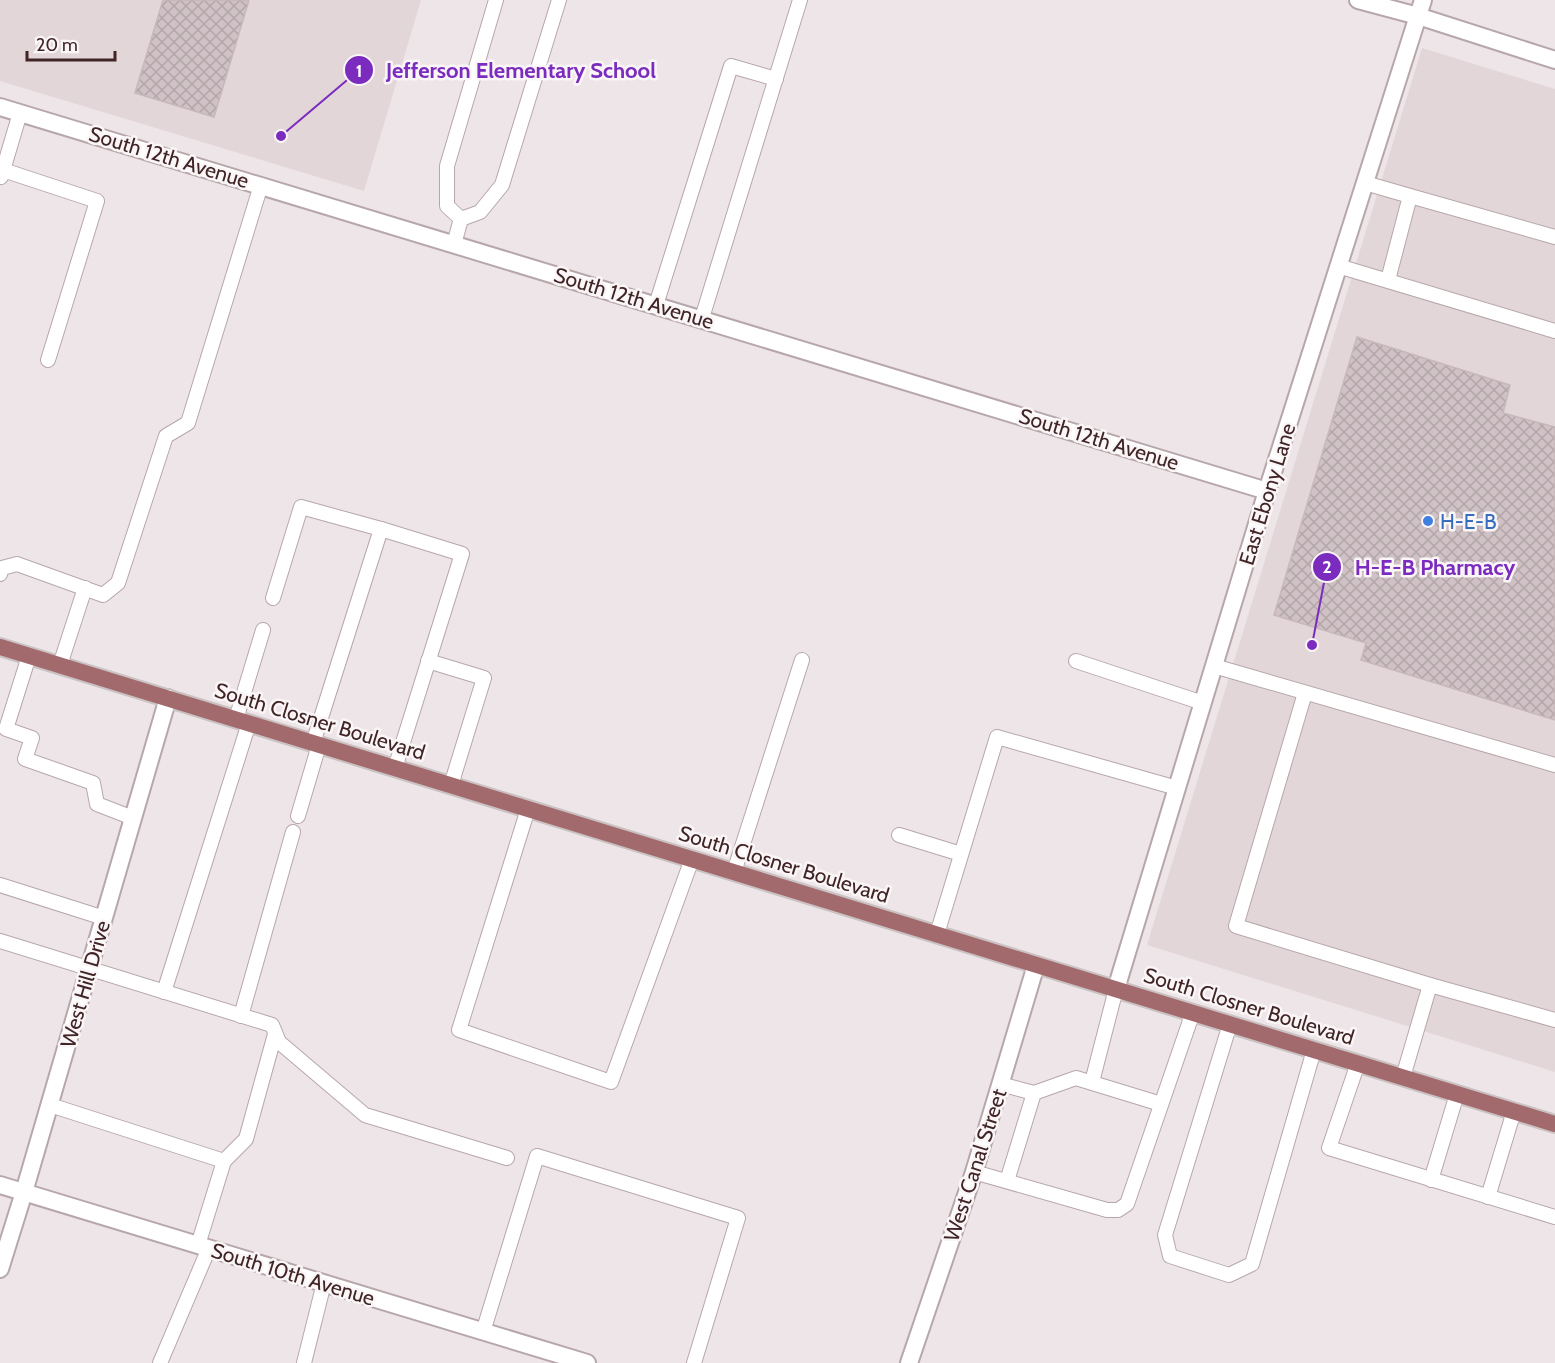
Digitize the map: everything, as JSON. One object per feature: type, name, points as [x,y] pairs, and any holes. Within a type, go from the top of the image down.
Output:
[{"type":"main road","name":"South Closner Boulevard","points":[[0,647],[1555,1124]]},
{"type":"street","points":[[1358,0],[1418,16],[1555,60]]},
{"type":"street","name":"East Ebony Lane","points":[[1116,989],[1267,490],[1423,0]]},
{"type":"street","name":"South 12th Avenue","points":[[0,107],[1267,490]]},
{"type":"street","name":"West Hill Drive","points":[[0,1269],[168,698]]},
{"type":"street","name":"West Canal Street","points":[[909,1363],[974,1172],[1036,965]]},
{"type":"street","name":"South 10th Avenue","points":[[0,1185],[587,1363]]},
{"type":"lane","points":[[461,219],[447,206],[447,166],[496,0]]},
{"type":"lane","points":[[461,219],[480,212],[502,185],[559,0]]},
{"type":"lane","points":[[702,318],[800,0]]},
{"type":"lane","points":[[656,305],[731,66],[776,79]]},
{"type":"lane","points":[[20,113],[1,175],[97,201],[48,360]]},
{"type":"lane","points":[[1365,183],[1555,237]]},
{"type":"lane","points":[[0,574],[2,568],[17,564],[103,594],[118,583],[166,436],[188,423],[261,185]]},
{"type":"lane","points":[[1388,280],[1410,196]]},
{"type":"lane","points":[[454,244],[461,219]]},
{"type":"lane","points":[[1338,266],[1555,331]]},
{"type":"lane","points":[[273,598],[301,507],[462,554],[395,768]]},
{"type":"lane","points":[[298,816],[316,744],[381,529]]},
{"type":"lane","points":[[60,665],[85,588]]},
{"type":"lane","points":[[164,992],[242,721],[263,630]]},
{"type":"lane","points":[[29,656],[6,729],[32,738],[25,759],[93,783],[97,804],[133,818]]},
{"type":"lane","points":[[734,872],[802,660]]},
{"type":"lane","points":[[428,661],[484,678],[451,785]]},
{"type":"lane","points":[[1076,661],[1203,703]]},
{"type":"lane","points":[[1214,666],[1555,765]]},
{"type":"lane","points":[[1305,693],[1236,926],[1555,1020]]},
{"type":"lane","points":[[937,934],[997,737],[1177,788]]},
{"type":"lane","points":[[528,808],[459,1030],[611,1082],[692,859]]},
{"type":"lane","points":[[241,1016],[293,832]]},
{"type":"lane","points":[[900,835],[961,854]]},
{"type":"lane","points":[[0,885],[104,918]]},
{"type":"lane","points":[[0,941],[272,1025],[279,1042],[365,1115],[507,1158]]},
{"type":"lane","points":[[1402,1077],[1430,985]]},
{"type":"lane","points":[[1092,1082],[1116,989]]},
{"type":"lane","points":[[974,1172],[1107,1210],[1118,1210],[1127,1204],[1192,1012]]},
{"type":"lane","points":[[1230,1024],[1165,1235],[1170,1256],[1229,1275],[1252,1264],[1314,1050]]},
{"type":"lane","points":[[160,1363],[204,1247],[224,1161],[246,1139],[275,1034]]},
{"type":"lane","points":[[1358,1063],[1329,1148],[1555,1217]]},
{"type":"lane","points":[[1000,1084],[1034,1093],[1076,1078],[1161,1104]]},
{"type":"lane","points":[[1007,1181],[1034,1093]]},
{"type":"lane","points":[[1431,1180],[1457,1094]]},
{"type":"lane","points":[[50,1105],[224,1161]]},
{"type":"lane","points":[[1488,1197],[1514,1111]]},
{"type":"lane","points":[[483,1332],[537,1156],[738,1218],[694,1363]]},
{"type":"lane","points":[[304,1363],[324,1283]]},
{"type":"shaded area","points":[[0,0],[421,0],[364,191],[0,81]]},
{"type":"shaded area","points":[[1422,48],[1555,89],[1555,1072],[1147,945]]},
{"type":"building","points":[[163,0],[249,0],[214,117],[135,93]]},
{"type":"building","name":"H-E-B","points":[[1357,337],[1510,385],[1503,413],[1555,427],[1555,720],[1361,660],[1366,643],[1274,615]]},
{"type":"place","name":"Jefferson Elementary School","points":[[281,136]]},
{"type":"place","name":"H-E-B","points":[[1428,521]]},
{"type":"place","name":"H-E-B Pharmacy","points":[[1312,645]]}]
